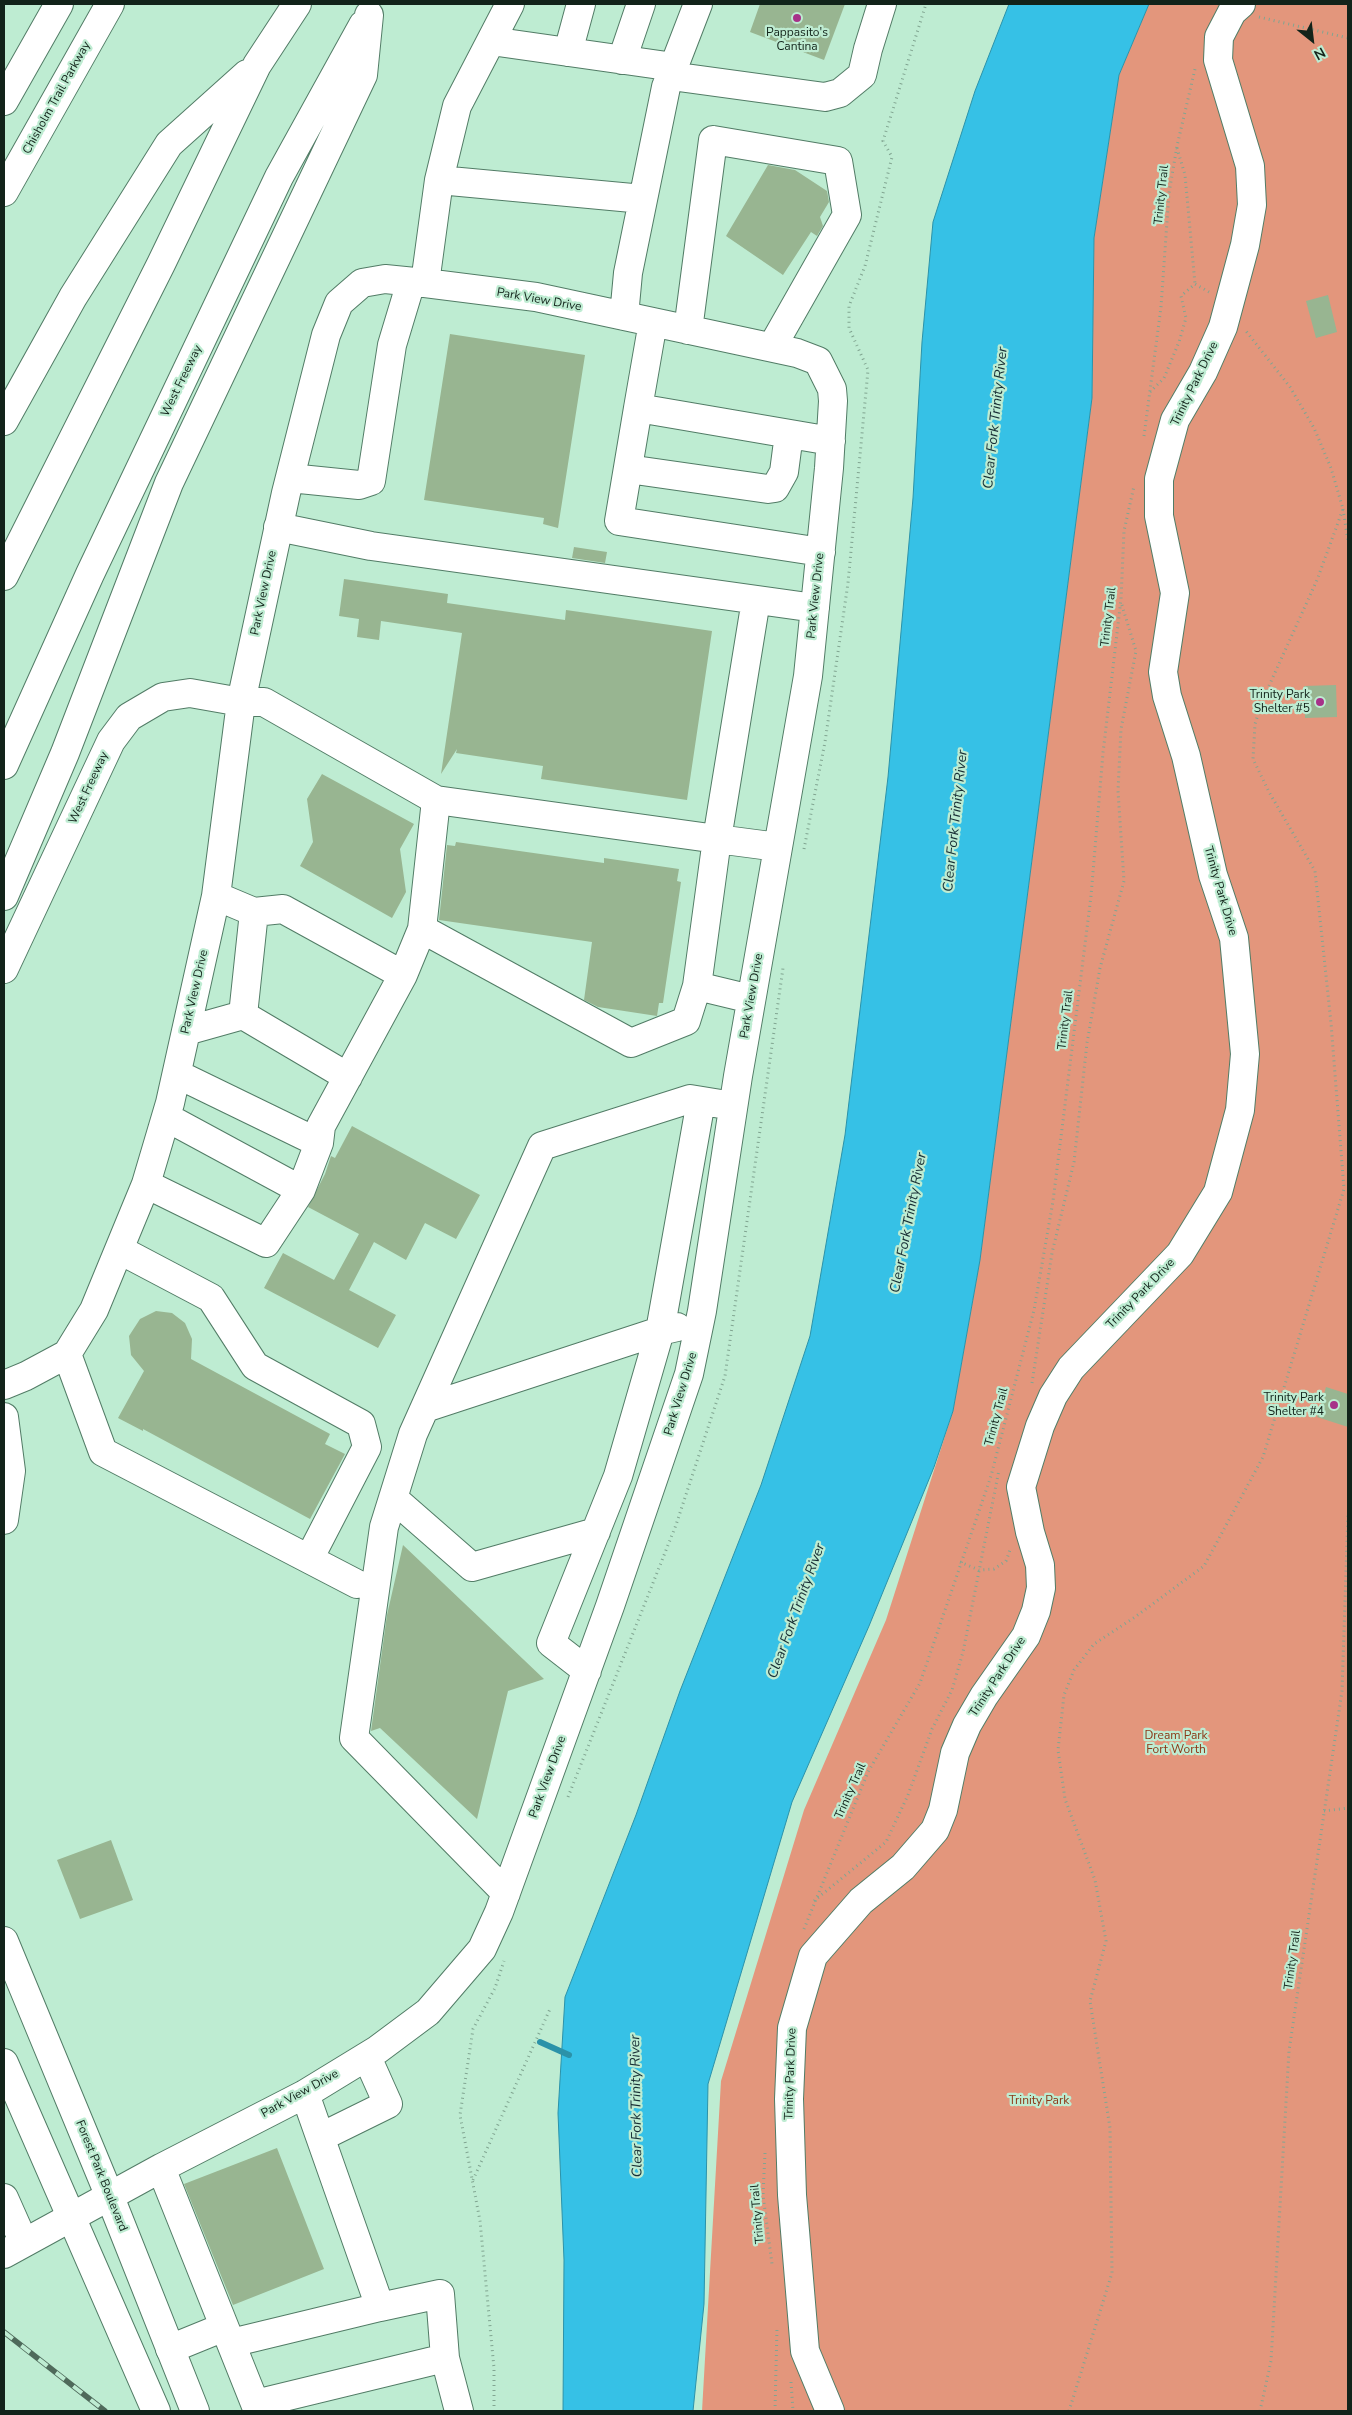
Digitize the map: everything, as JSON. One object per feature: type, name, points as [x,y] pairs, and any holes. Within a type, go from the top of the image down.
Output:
[{"type":"main road","points":[[4,101],[59,4]]},
{"type":"main road","name":"Chisholm Trail Parkway","points":[[4,192],[110,4]]},
{"type":"main road","points":[[69,77],[125,4]]},
{"type":"main road","points":[[4,576],[161,264],[257,65],[297,4]]},
{"type":"main road","points":[[290,478],[358,485],[371,481],[392,345],[418,283],[439,180],[458,106],[510,4]]},
{"type":"main road","points":[[568,52],[582,4]]},
{"type":"main road","points":[[622,60],[641,4]]},
{"type":"main road","points":[[624,316],[628,273],[666,87],[698,4]]},
{"type":"main road","points":[[491,41],[622,60],[672,71],[825,97],[840,93],[862,75],[882,4]]},
{"type":"main road","name":"Trinity Park Drive","points":[[830,2411],[805,2351],[797,2270],[792,2185],[789,2099],[792,2028],[813,1956],[861,1901],[903,1866],[935,1830],[943,1810],[955,1753],[967,1725],[984,1696],[1026,1636],[1036,1611],[1040,1588],[1040,1566],[1030,1532],[1022,1487],[1043,1419],[1053,1396],[1070,1368],[1180,1254],[1218,1192],[1240,1110],[1245,1054],[1234,938],[1213,875],[1186,756],[1167,696],[1163,672],[1175,593],[1159,516],[1159,479],[1175,420],[1203,372],[1223,327],[1245,245],[1252,205],[1250,166],[1218,60],[1219,37],[1232,12],[1247,7]]},
{"type":"main road","points":[[4,896],[65,753],[169,483],[363,75],[372,9]]},
{"type":"main road","name":"West Freeway","points":[[4,765],[90,574],[279,177],[372,9]]},
{"type":"main road","points":[[4,422],[73,297],[169,144],[257,65]]},
{"type":"main road","points":[[688,330],[713,140],[838,161],[847,215],[772,347]]},
{"type":"main road","points":[[439,180],[643,199]]},
{"type":"main road","name":"Park View Drive","points":[[14,2249],[161,2168],[306,2094],[366,2057],[428,2012],[482,1949],[506,1893],[587,1671],[689,1374],[700,1321],[751,998],[790,851],[831,441],[832,389],[818,361],[798,352],[536,297],[385,279],[362,283],[339,303],[326,335],[278,527],[241,702],[216,896],[166,1117],[146,1184],[120,1250],[94,1310],[67,1354]]},
{"type":"main road","points":[[653,322],[619,521],[821,552]]},
{"type":"main road","points":[[638,408],[831,441]]},
{"type":"main road","points":[[628,470],[768,489],[775,488],[784,472],[789,434]]},
{"type":"main road","points":[[278,527],[371,546],[815,608]]},
{"type":"main road","points":[[422,929],[631,1043],[686,1022],[697,986],[717,839],[756,600]]},
{"type":"main road","name":"West Freeway","points":[[4,969],[111,741],[129,717],[163,697],[190,693],[241,702],[264,702],[436,800]]},
{"type":"main road","points":[[146,1184],[266,1243],[301,1190],[322,1126],[403,974],[422,929],[436,800],[790,851]]},
{"type":"main road","points":[[216,896],[254,912],[283,909],[403,974]]},
{"type":"main road","points":[[243,1015],[254,912]]},
{"type":"main road","points":[[697,986],[751,998]]},
{"type":"main road","points":[[186,1031],[243,1015],[348,1078]]},
{"type":"main road","points":[[176,1074],[318,1143]]},
{"type":"main road","points":[[506,1893],[354,1738],[384,1526],[413,1434],[542,1146],[690,1100],[733,1106]]},
{"type":"main road","points":[[587,1671],[551,1643],[618,1476],[660,1331],[701,1101]]},
{"type":"main road","points":[[166,1117],[301,1190]]},
{"type":"main road","points":[[120,1250],[211,1298],[255,1366],[361,1424],[367,1447],[309,1559]]},
{"type":"main road","points":[[425,1408],[660,1331],[700,1321]]},
{"type":"main road","points":[[4,1385],[26,1376],[67,1354],[103,1452],[357,1584]]},
{"type":"main road","points":[[4,1417],[11,1470],[4,1520]]},
{"type":"main road","points":[[393,1498],[472,1567],[596,1532]]},
{"type":"main road","name":"Forest Park Boulevard","points":[[4,1941],[110,2197],[195,2411]]},
{"type":"main road","points":[[321,2138],[388,2104],[366,2057]]},
{"type":"main road","points":[[4,2063],[70,2218],[156,2411]]},
{"type":"main road","points":[[306,2094],[380,2307]]},
{"type":"main road","points":[[161,2168],[256,2408],[445,2358]]},
{"type":"main road","points":[[4,2198],[14,2249]]},
{"type":"main road","points":[[170,2349],[228,2335],[440,2294],[445,2358],[460,2411]]},
{"type":"path","points":[[790,851],[825,742],[848,583],[868,370],[848,328],[849,306],[865,266],[892,157],[883,141],[926,4]]},
{"type":"path","points":[[1247,7],[1260,17],[1348,38]]},
{"type":"path","name":"Trinity Trail","points":[[1143,444],[1161,307],[1169,193],[1176,146],[1195,67]]},
{"type":"path","points":[[1176,146],[1185,175],[1196,284]]},
{"type":"path","points":[[1196,284],[1212,293],[1274,366],[1314,428],[1331,468],[1348,541]]},
{"type":"path","points":[[1150,392],[1164,378],[1179,342],[1186,318],[1181,296],[1196,284]]},
{"type":"path","name":"Trinity Trail","points":[[800,1938],[868,1772],[920,1683],[991,1476],[1034,1310],[1054,1200],[1091,896],[1102,753],[1120,599],[1124,531],[1134,482]]},
{"type":"path","points":[[1069,2411],[1112,2273],[1110,2128],[1090,2002],[1106,1941],[1095,1880],[1065,1799],[1058,1750],[1064,1695],[1074,1670],[1094,1644],[1135,1617],[1204,1566],[1263,1458],[1344,1190],[1331,1022],[1315,871],[1269,792],[1253,759],[1254,724],[1263,699],[1318,580],[1342,510]]},
{"type":"path","points":[[1032,1385],[1052,1253],[1074,1162],[1087,1043],[1100,968],[1124,881],[1118,791],[1121,738],[1136,652],[1120,599]]},
{"type":"path","points":[[565,1805],[676,1525],[725,1376],[783,967]]},
{"type":"path","points":[[814,1902],[886,1842],[908,1795],[932,1729],[952,1690],[963,1652],[996,1478],[1000,1469]]},
{"type":"path","points":[[991,1476],[996,1478]]},
{"type":"path","name":"Trinity Trail","points":[[1260,2411],[1271,2361],[1289,2051],[1342,1691],[1348,1512]]},
{"type":"path","points":[[960,1562],[986,1571],[1000,1566],[1009,1554],[1011,1547]]},
{"type":"path","points":[[1324,1812],[1348,1808]]},
{"type":"path","points":[[494,2411],[494,2368],[486,2272],[473,2181],[460,2115],[473,2029],[495,1988],[506,1955]]},
{"type":"path","points":[[473,2181],[550,2009]]},
{"type":"path","name":"Trinity Trail","points":[[765,2146],[763,2194],[772,2266]]},
{"type":"path","points":[[775,2411],[777,2319]]},
{"type":"green space","name":"Trinity Park","points":[[1149,4],[1348,4],[1348,2411],[702,2411],[721,2081],[804,1810],[886,1620],[953,1411],[980,1260],[1092,398],[1094,238],[1119,75]]},
{"type":"water","name":"Clear Fork Trinity River","points":[[1009,4],[1149,4],[1119,75],[1094,238],[1092,398],[980,1260],[953,1411],[934,1467],[869,1626],[792,1802],[708,2084],[704,2304],[693,2411],[563,2411],[564,2260],[558,2113],[565,1997],[636,1815],[680,1691],[761,1485],[810,1336],[845,1135],[888,777],[913,498],[922,342],[933,222],[975,91]]},
{"type":"building","name":"Pappasito's Cantina","points":[[760,4],[845,4],[824,60],[750,32]]},
{"type":"building","points":[[768,165],[795,170],[827,191],[829,202],[820,217],[823,226],[817,236],[811,232],[783,275],[726,236]]},
{"type":"building","points":[[1328,295],[1337,332],[1316,338],[1306,301]]},
{"type":"building","points":[[450,334],[585,355],[558,528],[543,524],[544,518],[424,500]]},
{"type":"building","points":[[574,547],[607,552],[605,563],[572,558]]},
{"type":"building","points":[[344,579],[448,594],[447,603],[565,620],[566,610],[712,631],[687,800],[541,779],[543,766],[456,753],[457,749],[441,774],[462,633],[381,621],[379,640],[357,637],[359,619],[339,616]]},
{"type":"building","name":"Trinity Park Shelter #5","points":[[1336,685],[1337,717],[1305,718],[1304,686]]},
{"type":"building","points":[[322,774],[414,824],[400,849],[406,892],[392,918],[300,866],[313,842],[307,799]]},
{"type":"building","points":[[456,842],[604,863],[604,858],[679,869],[677,881],[681,882],[663,1003],[659,1003],[657,1016],[598,1007],[584,1000],[592,942],[439,920],[447,845],[455,846]]},
{"type":"building","points":[[352,1126],[480,1195],[456,1239],[425,1223],[406,1260],[374,1242],[349,1290],[396,1315],[378,1348],[264,1288],[283,1253],[334,1280],[359,1234],[308,1207],[325,1174],[331,1156],[335,1158]]},
{"type":"building","points":[[156,1311],[172,1313],[185,1323],[192,1339],[191,1359],[330,1434],[325,1444],[345,1454],[310,1519],[143,1429],[143,1431],[118,1418],[144,1371],[131,1355],[129,1336],[140,1319]]},
{"type":"building","name":"Trinity Park Shelter #4","points":[[1326,1387],[1348,1394],[1348,1427],[1317,1417]]},
{"type":"building","points":[[403,1545],[544,1679],[508,1691],[477,1819],[380,1728],[371,1731],[387,1615]]},
{"type":"building","points":[[111,1840],[133,1900],[80,1919],[57,1860]]},
{"type":"building","points":[[277,2148],[324,2269],[233,2305],[184,2184]]},
{"type":"waterway","points":[[540,2042],[569,2055]]},
{"type":"railway","points":[[4,2332],[105,2411]]},
{"type":"place","name":"Pappasito's Cantina","points":[[797,18]]},
{"type":"place","name":"Trinity Park Shelter #5","points":[[1320,702]]},
{"type":"place","name":"Trinity Park Shelter #4","points":[[1334,1405]]},
{"type":"park label","name":"Dream Park Fort Worth","points":[[1176,1743]]}]
